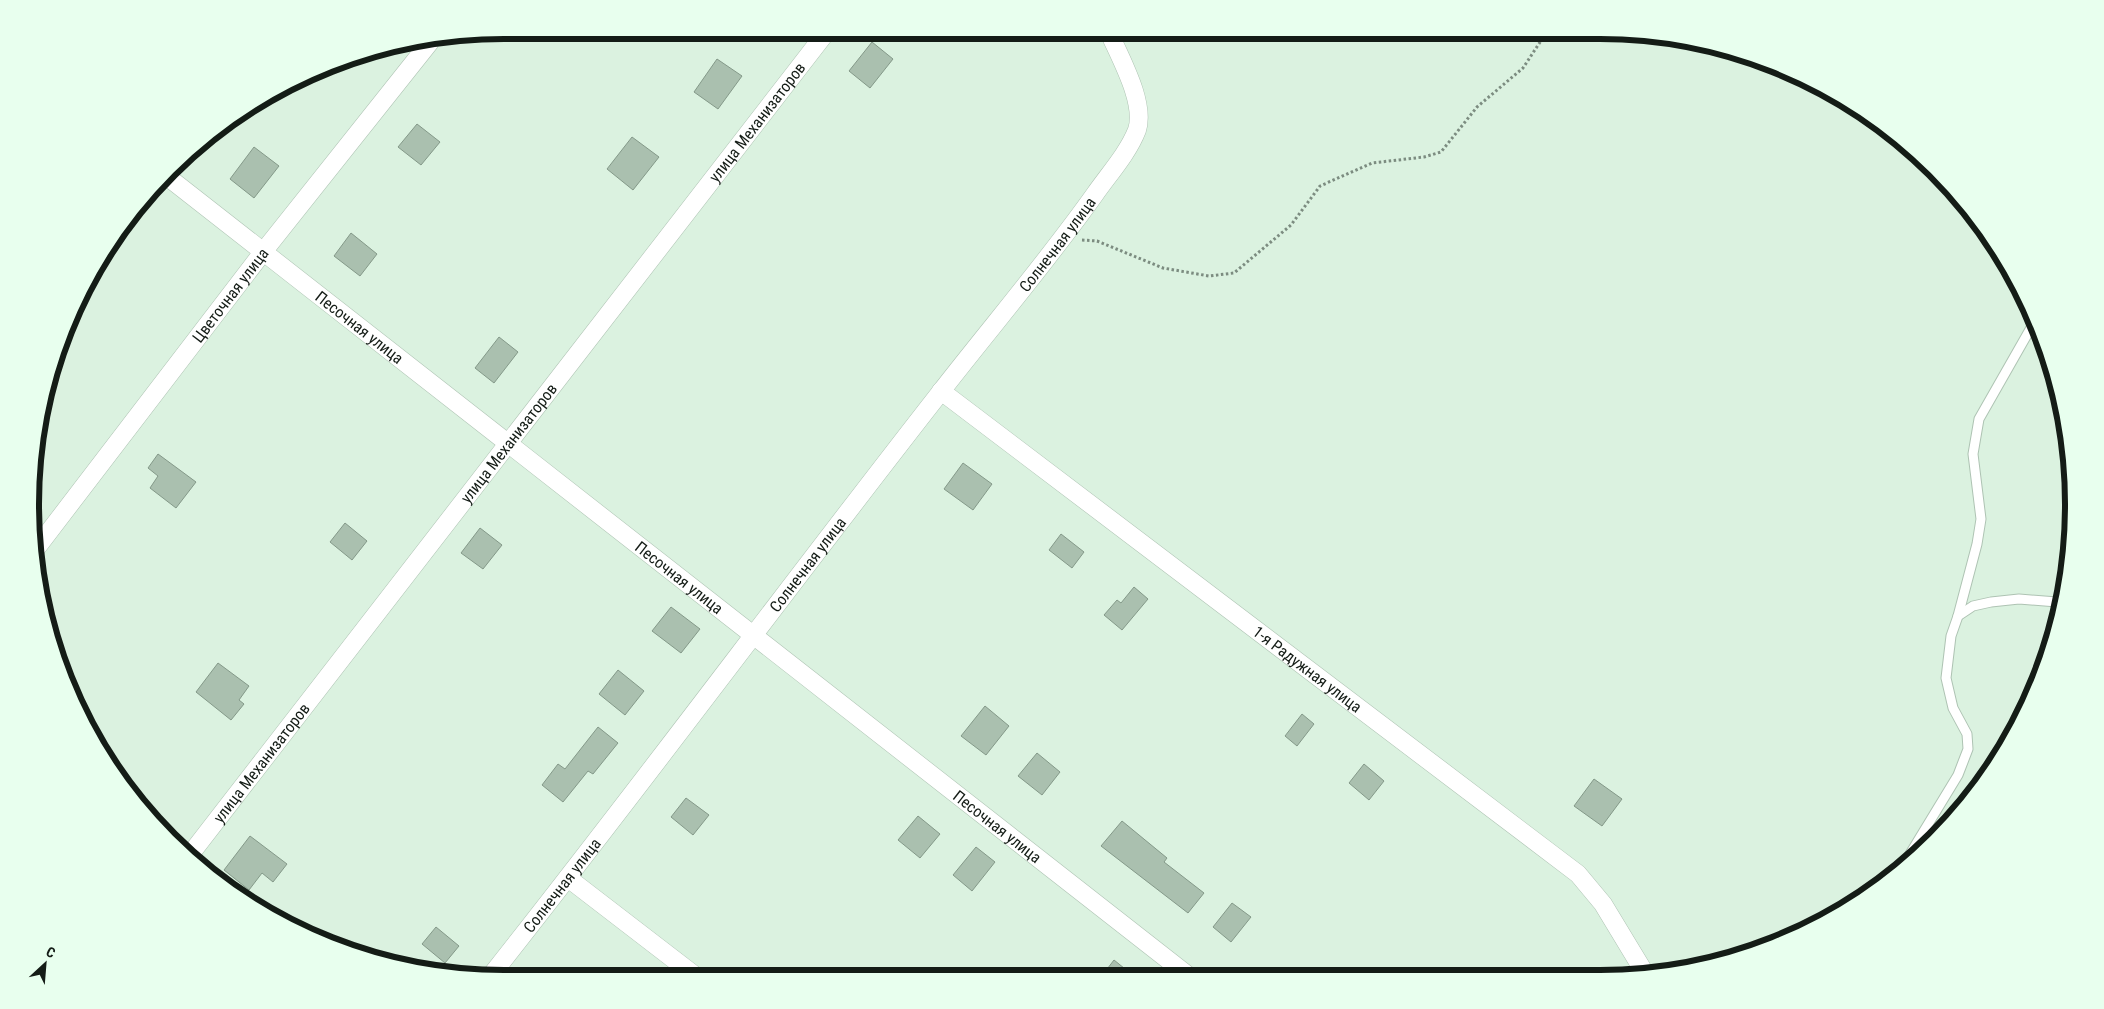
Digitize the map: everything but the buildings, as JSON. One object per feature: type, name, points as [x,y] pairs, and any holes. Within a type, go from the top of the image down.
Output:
[{"type":"street","name":"улица Механизаторов","points":[[193,851],[821,39]]},
{"type":"street","name":"Солнечная улица","points":[[496,970],[568,878],[940,391],[1063,239],[1126,150],[1137,128],[1139,104],[1112,39]]},
{"type":"street","name":"Цветочная улица","points":[[41,541],[263,252],[427,46]]},
{"type":"street","name":"Песочная улица","points":[[171,179],[1181,970]]},
{"type":"street","name":"1-я Радужная улица","points":[[940,391],[1578,874],[1603,904],[1642,968]]},
{"type":"street","points":[[568,878],[688,970]]},
{"type":"lane","points":[[1912,850],[1958,775],[1968,749],[1967,734],[1953,708],[1946,678],[1951,636],[1977,544],[1981,520],[1973,454],[1979,419],[2031,328]]},
{"type":"lane","points":[[1958,616],[1973,606],[1992,602],[2019,599],[2054,602]]},
{"type":"path","points":[[1063,239],[1097,241],[1163,268],[1209,276],[1234,273],[1291,225],[1320,186],[1372,162],[1424,157],[1441,152],[1477,106],[1523,68],[1542,39]]}]
